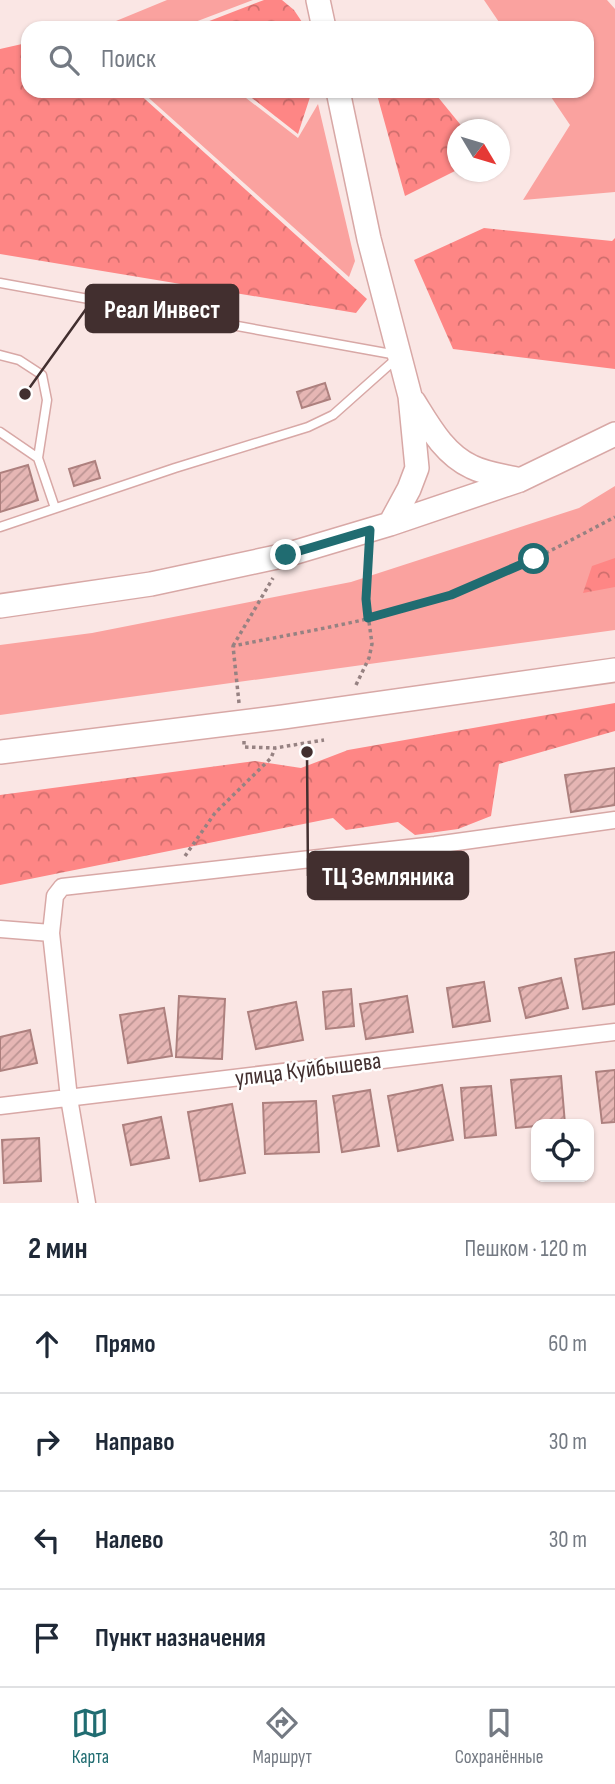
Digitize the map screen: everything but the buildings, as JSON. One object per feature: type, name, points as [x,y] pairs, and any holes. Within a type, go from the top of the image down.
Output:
[{"type":"main road","points":[[318,0],[322,21]]},
{"type":"main road","points":[[339,98],[369,239],[410,396],[417,468],[410,489],[380,527]]},
{"type":"main road","points":[[410,396],[434,434],[453,456],[473,467],[520,480]]},
{"type":"main road","points":[[0,606],[151,584],[286,555],[520,480],[615,434]]},
{"type":"main road","points":[[0,752],[241,723],[615,670]]},
{"type":"street","points":[[88,1203],[69,1098],[51,933],[55,896],[62,887],[435,845],[615,820]]},
{"type":"street","points":[[0,929],[51,933]]},
{"type":"street","name":"улица Куйбышева","points":[[0,1106],[615,1031]]},
{"type":"lane","points":[[0,283],[400,356]]},
{"type":"lane","points":[[0,355],[19,360],[42,375],[47,400],[38,458],[55,508]]},
{"type":"lane","points":[[0,527],[308,427],[332,415],[400,356]]},
{"type":"lane","points":[[0,432],[38,458]]},
{"type":"path","points":[[233,646],[368,618],[451,595],[534,559],[615,517]]},
{"type":"path","points":[[345,708],[369,658],[372,644],[366,599],[380,527]]},
{"type":"path","points":[[286,555],[233,646],[244,747],[275,748],[324,740]]},
{"type":"path","points":[[172,874],[215,814],[271,758],[275,748]]},
{"type":"shaded area","points":[[167,0],[253,0],[198,21],[116,21]]},
{"type":"shaded area","points":[[484,0],[607,0],[615,9],[615,192],[523,200],[570,125],[552,98],[594,98],[594,21],[498,21]]},
{"type":"shaded area","points":[[149,98],[246,98],[298,138],[318,104],[355,261],[349,277]]},
{"type":"shaded area","points":[[615,486],[615,630],[0,715],[0,645],[92,633],[351,582],[579,508]]},
{"type":"green space","points":[[264,0],[282,0],[301,21],[209,21]]},
{"type":"green space","points":[[21,44],[21,98],[144,98],[367,299],[356,313],[0,254],[0,49]]},
{"type":"green space","points":[[252,98],[310,98],[298,134]]},
{"type":"green space","points":[[378,98],[439,98],[456,119],[447,119],[447,175],[405,196]]},
{"type":"green space","points":[[484,228],[612,241],[615,238],[615,369],[453,349],[414,260]]},
{"type":"green space","points":[[615,558],[615,587],[583,593],[592,566]]},
{"type":"green space","points":[[615,703],[615,731],[499,764],[491,816],[458,829],[415,835],[398,822],[346,830],[333,818],[0,885],[0,795],[255,761],[301,768],[348,750]]},
{"type":"place","name":"Реал Инвест","points":[[25,394]]},
{"type":"place","name":"ТЦ Земляника","points":[[307,752]]},
{"type":"route","points":[[286,555],[370,530],[366,599],[368,618],[451,595],[534,559]]}]
